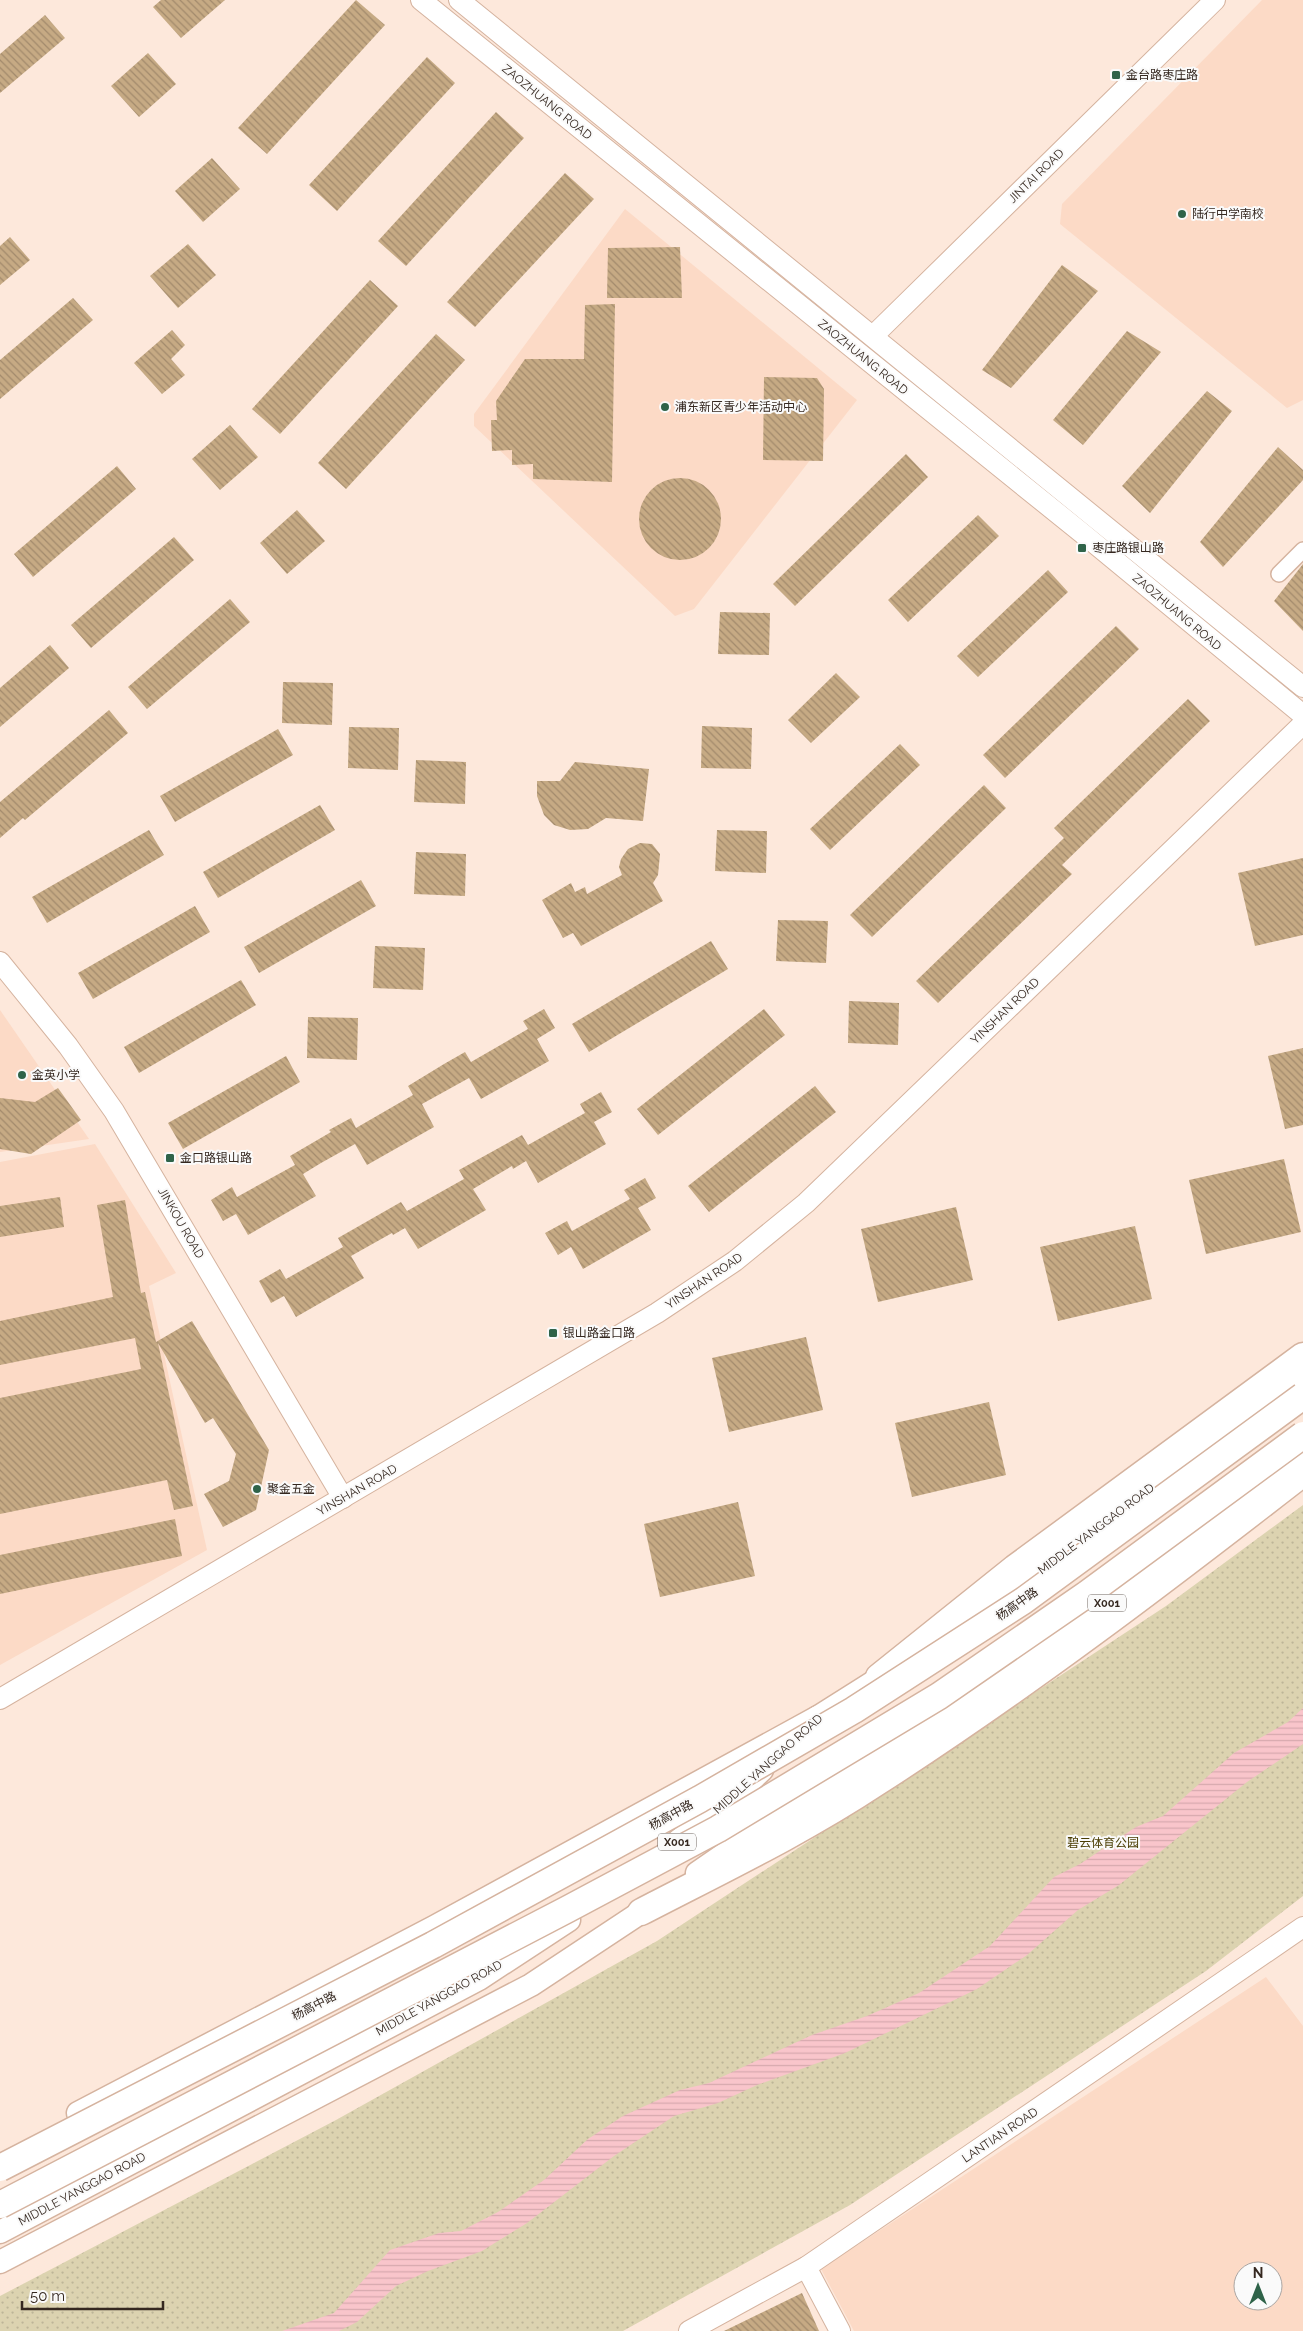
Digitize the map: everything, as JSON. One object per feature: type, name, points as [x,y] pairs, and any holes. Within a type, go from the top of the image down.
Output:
[{"type":"highway","points":[[879,1678],[1016,1568],[1303,1356]]},
{"type":"highway","name":"杨高中路","points":[[0,2168],[433,1945],[700,1799],[854,1710],[1023,1601],[1303,1396]]},
{"type":"highway","name":"X001","points":[[0,2205],[718,1829],[939,1696],[1088,1594],[1303,1436]]},
{"type":"highway","points":[[641,1912],[767,1847],[875,1784],[1043,1669],[1303,1473]]},
{"type":"main road","name":"MIDDLE YANGGAO ROAD","points":[[0,2232],[478,1979],[595,1903],[727,1803],[818,1716],[965,1626],[1303,1375]]},
{"type":"main road","name":"X001","points":[[0,2262],[531,1985],[768,1824],[906,1743],[1029,1661],[1303,1455]]},
{"type":"main road","name":"X001","points":[[0,2154],[434,1927],[818,1716]]},
{"type":"street","name":"ZAOZHUANG ROAD","points":[[420,0],[1082,533],[1303,715]]},
{"type":"street","name":"ZAOZHUANG ROAD","points":[[459,0],[1303,687]]},
{"type":"street","name":"JINTAI ROAD","points":[[857,352],[1215,0]]},
{"type":"street","points":[[1279,574],[1303,550]]},
{"type":"street","name":"YINSHAN ROAD","points":[[0,1699],[658,1313],[735,1262],[806,1203],[1303,724]]},
{"type":"street","name":"JINKOU ROAD","points":[[0,962],[68,1046],[114,1111],[342,1498]]},
{"type":"street","name":"LANTIAN ROAD","points":[[689,2331],[806,2267],[1303,1927]]},
{"type":"street","points":[[806,2267],[840,2331]]},
{"type":"shaded area","name":"陆行中学南校","points":[[1262,0],[1303,0],[1303,400],[1287,408],[1060,224],[1062,204]]},
{"type":"shaded area","name":"浦东新区青少年活动中心","points":[[625,209],[857,400],[694,609],[675,616],[474,426],[474,414]]},
{"type":"shaded area","name":"金英小学","points":[[0,1010],[89,1139],[0,1152]]},
{"type":"shaded area","points":[[95,1144],[176,1273],[149,1286],[207,1550],[0,1665],[0,1162]]},
{"type":"shaded area","points":[[1303,1708],[1303,1744],[1247,1782],[1119,1885],[1078,1910],[1027,1955],[977,1989],[845,2053],[757,2085],[718,2103],[674,2116],[614,2156],[527,2223],[482,2251],[428,2271],[396,2286],[357,2322],[339,2331],[282,2331],[334,2313],[390,2250],[439,2233],[461,2231],[498,2212],[544,2180],[588,2139],[623,2116],[680,2090],[709,2083],[812,2035],[867,2016],[919,1993],[990,1946],[1054,1877],[1080,1864],[1136,1827],[1163,1816],[1234,1753],[1288,1722]]},
{"type":"shaded area","points":[[1266,1977],[1303,2026],[1303,2331],[854,2331],[821,2269]]},
{"type":"green space","name":"碧云体育公园","points":[[1303,1505],[1303,1896],[1206,1971],[850,2205],[623,2331],[0,2331],[0,2296],[336,2120],[657,1941],[1166,1606]]},
{"type":"building","points":[[161,0],[225,0],[181,38],[153,7]]},
{"type":"building","points":[[356,0],[385,25],[267,154],[238,128]]},
{"type":"building","points":[[45,15],[65,38],[0,93],[0,54]]},
{"type":"building","points":[[148,53],[176,84],[139,117],[111,86]]},
{"type":"building","points":[[427,57],[455,83],[337,211],[309,185]]},
{"type":"building","points":[[496,112],[524,138],[406,266],[378,241]]},
{"type":"building","points":[[212,158],[240,189],[203,222],[175,191]]},
{"type":"building","points":[[565,173],[594,199],[475,327],[447,302]]},
{"type":"building","points":[[10,237],[30,260],[0,285],[0,246]]},
{"type":"building","points":[[188,244],[216,275],[178,308],[150,276]]},
{"type":"building","points":[[680,247],[682,298],[607,298],[608,248]]},
{"type":"building","points":[[1062,265],[1098,291],[1011,388],[982,370]]},
{"type":"building","points":[[370,280],[398,306],[280,434],[252,409]]},
{"type":"building","points":[[73,298],[93,320],[0,399],[0,360]]},
{"type":"building","points":[[615,304],[612,482],[533,479],[533,464],[512,465],[512,450],[492,451],[491,420],[497,420],[496,401],[525,359],[584,359],[585,305]]},
{"type":"building","points":[[172,330],[185,345],[171,359],[185,375],[162,394],[134,363]]},
{"type":"building","points":[[1127,331],[1161,352],[1083,445],[1053,420]]},
{"type":"building","points":[[436,334],[465,360],[346,489],[318,463]]},
{"type":"building","points":[[764,377],[817,378],[824,389],[823,461],[763,460]]},
{"type":"building","points":[[1207,391],[1232,411],[1150,513],[1122,486]]},
{"type":"building","points":[[230,425],[258,457],[220,490],[192,459]]},
{"type":"building","points":[[1278,447],[1303,470],[1303,480],[1223,567],[1200,542]]},
{"type":"building","points":[[906,454],[928,477],[795,606],[773,584]]},
{"type":"building","points":[[117,466],[136,489],[33,577],[14,554]]},
{"type":"building","points":[[680,478],[696,482],[709,490],[717,503],[721,519],[717,535],[709,548],[696,556],[680,560],[664,556],[651,548],[643,535],[639,519],[643,503],[651,490],[664,482]]},
{"type":"building","points":[[297,510],[325,541],[287,574],[260,543]]},
{"type":"building","points":[[978,515],[999,536],[908,622],[888,600]]},
{"type":"building","points":[[174,537],[194,560],[91,648],[71,625]]},
{"type":"building","points":[[1303,564],[1303,631],[1274,601]]},
{"type":"building","points":[[1048,570],[1068,592],[978,677],[957,656]]},
{"type":"building","points":[[230,599],[250,622],[147,709],[128,687]]},
{"type":"building","points":[[720,612],[770,613],[769,655],[718,654]]},
{"type":"building","points":[[1116,626],[1139,649],[1005,778],[983,755]]},
{"type":"building","points":[[50,645],[69,668],[0,727],[0,688]]},
{"type":"building","points":[[836,673],[860,697],[811,743],[788,720]]},
{"type":"building","points":[[283,682],[333,683],[332,725],[282,723]]},
{"type":"building","points":[[1188,699],[1210,721],[1062,865],[1072,874],[938,1003],[916,981],[1064,838],[1054,828]]},
{"type":"building","points":[[109,710],[128,733],[25,820],[23,818],[0,838],[0,802]]},
{"type":"building","points":[[702,726],[752,728],[751,769],[701,768]]},
{"type":"building","points":[[349,727],[399,728],[398,770],[348,768]]},
{"type":"building","points":[[278,729],[293,755],[175,822],[160,796]]},
{"type":"building","points":[[900,744],[920,765],[830,850],[810,829]]},
{"type":"building","points":[[416,760],[466,762],[465,804],[414,802]]},
{"type":"building","points":[[575,762],[649,769],[643,821],[606,818],[588,829],[570,830],[554,825],[544,815],[537,796],[537,781],[560,781]]},
{"type":"building","points":[[984,785],[1006,808],[872,937],[850,915]]},
{"type":"building","points":[[320,805],[335,830],[218,898],[203,872]]},
{"type":"building","points":[[149,830],[164,855],[47,923],[32,897]]},
{"type":"building","points":[[717,830],[767,831],[766,873],[715,871]]},
{"type":"building","points":[[640,843],[652,844],[660,854],[658,875],[653,883],[663,901],[581,946],[573,933],[563,938],[542,900],[571,883],[575,892],[585,887],[587,894],[622,875],[619,867],[621,859],[628,849]]},
{"type":"building","points":[[416,852],[466,854],[465,896],[414,894]]},
{"type":"building","points":[[1303,858],[1303,935],[1255,946],[1238,873]]},
{"type":"building","points":[[361,880],[376,906],[259,973],[244,947]]},
{"type":"building","points":[[195,906],[210,932],[93,999],[78,973]]},
{"type":"building","points":[[778,920],[828,921],[826,963],[776,961]]},
{"type":"building","points":[[711,941],[728,969],[589,1052],[572,1024]]},
{"type":"building","points":[[375,946],[425,948],[423,990],[373,988]]},
{"type":"building","points":[[241,980],[256,1005],[139,1073],[124,1047]]},
{"type":"building","points":[[849,1001],[899,1003],[898,1045],[848,1043]]},
{"type":"building","points":[[544,1009],[555,1028],[537,1039],[549,1061],[481,1099],[469,1078],[422,1104],[434,1127],[367,1165],[355,1144],[321,1163],[303,1174],[316,1196],[248,1235],[236,1214],[223,1221],[211,1200],[232,1187],[237,1197],[295,1165],[290,1156],[331,1132],[329,1130],[351,1118],[356,1128],[413,1095],[408,1086],[444,1064],[465,1052],[471,1062],[528,1029],[523,1021]]},
{"type":"building","points":[[764,1009],[785,1035],[658,1135],[637,1109]]},
{"type":"building","points":[[308,1017],[358,1018],[357,1060],[307,1058]]},
{"type":"building","points":[[1303,1048],[1303,1125],[1285,1129],[1268,1056]]},
{"type":"building","points":[[286,1056],[300,1082],[183,1149],[168,1123]]},
{"type":"building","points":[[815,1086],[836,1112],[709,1212],[688,1186]]},
{"type":"building","points":[[58,1088],[81,1120],[31,1154],[0,1149],[0,1098],[35,1102]]},
{"type":"building","points":[[601,1092],[612,1112],[594,1122],[606,1144],[538,1183],[526,1161],[513,1169],[512,1166],[473,1189],[486,1210],[418,1249],[405,1228],[393,1235],[392,1233],[351,1256],[364,1278],[296,1317],[284,1296],[271,1303],[259,1281],[280,1269],[286,1279],[343,1247],[338,1238],[401,1202],[407,1211],[464,1179],[459,1170],[522,1135],[528,1145],[585,1113],[580,1104]]},
{"type":"building","points":[[1284,1159],[1301,1232],[1206,1254],[1189,1180]]},
{"type":"building","points":[[645,1178],[656,1198],[638,1208],[651,1230],[583,1269],[571,1247],[558,1255],[545,1233],[567,1221],[572,1231],[630,1199],[624,1190]]},
{"type":"building","points":[[60,1197],[64,1227],[0,1237],[0,1206]]},
{"type":"building","points":[[125,1200],[141,1293],[145,1292],[156,1342],[192,1321],[269,1450],[256,1510],[223,1527],[204,1494],[229,1481],[236,1454],[213,1418],[205,1423],[158,1343],[193,1506],[174,1510],[167,1480],[0,1514],[0,1398],[141,1369],[135,1338],[0,1365],[0,1321],[113,1297],[97,1205]]},
{"type":"building","points":[[956,1207],[973,1280],[878,1302],[861,1229]]},
{"type":"building","points":[[1135,1226],[1152,1299],[1058,1321],[1040,1247]]},
{"type":"building","points":[[806,1337],[823,1410],[729,1432],[712,1358]]},
{"type":"building","points":[[989,1402],[1006,1475],[912,1497],[895,1423]]},
{"type":"building","points":[[738,1502],[755,1576],[660,1597],[644,1524]]},
{"type":"building","points":[[175,1519],[182,1556],[0,1594],[0,1555]]},
{"type":"building","points":[[802,2293],[819,2331],[724,2331]]},
{"type":"place","name":"金台路枣庄路","points":[[1116,75]]},
{"type":"place","name":"陆行中学南校","points":[[1182,214]]},
{"type":"place","name":"浦东新区青少年活动中心","points":[[665,407]]},
{"type":"place","name":"枣庄路银山路","points":[[1082,548]]},
{"type":"place","name":"金英小学","points":[[22,1075]]},
{"type":"place","name":"金口路银山路","points":[[170,1158]]},
{"type":"place","name":"银山路金口路","points":[[553,1333]]},
{"type":"place","name":"聚金五金","points":[[257,1489]]}]
